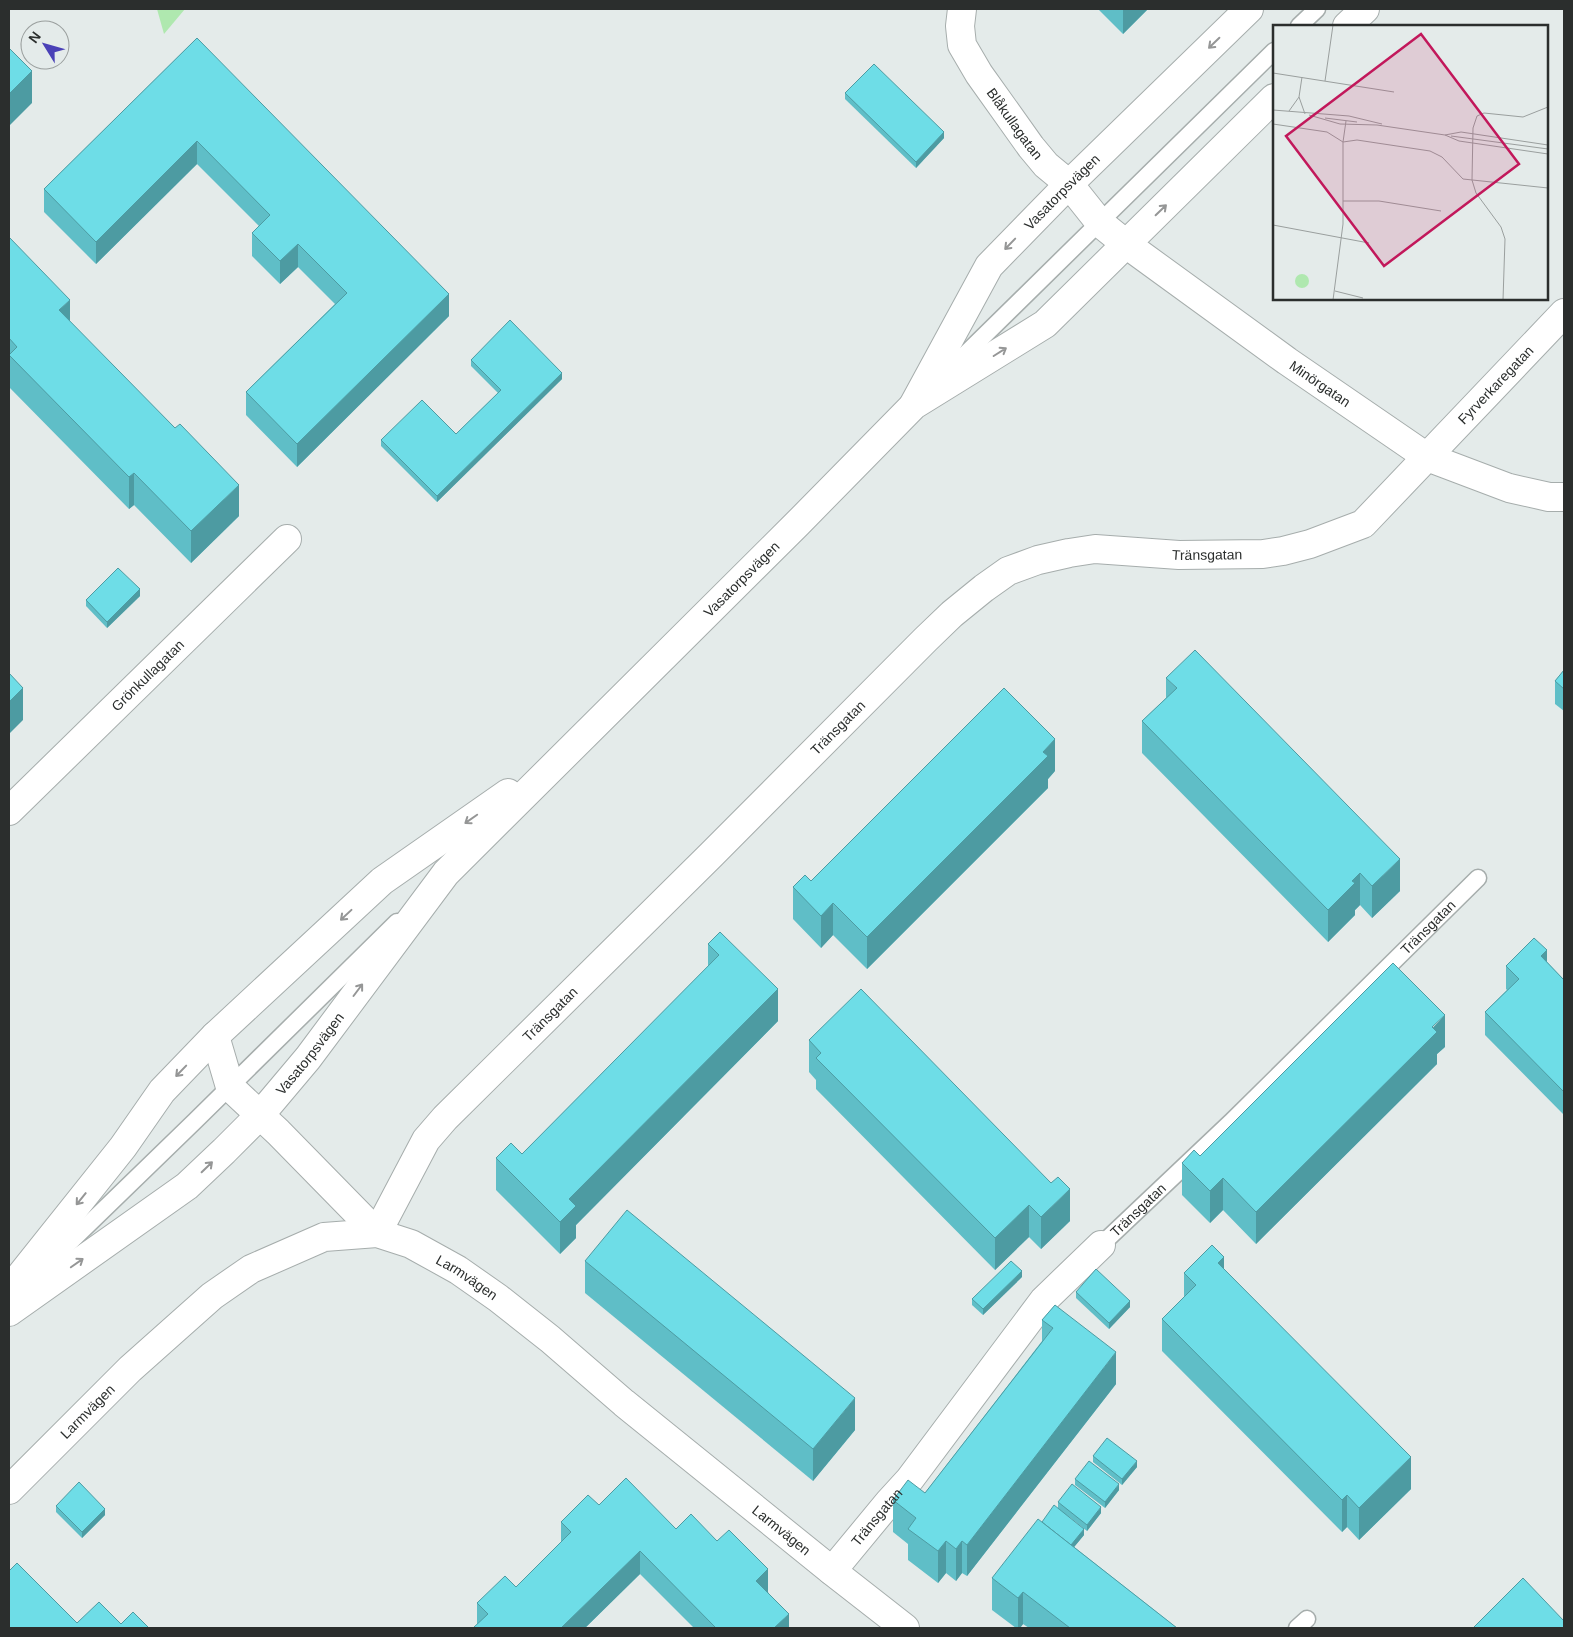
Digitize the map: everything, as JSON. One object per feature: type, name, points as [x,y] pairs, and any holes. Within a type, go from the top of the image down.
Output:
[{"type":"street","name":"Blåkullagatan","points":[[962,9],[960,26],[962,45],[979,74],[1031,147],[1046,164],[1069,184],[1100,223]]},
{"type":"street","name":"Vasatorpsvägen","points":[[914,405],[989,266],[1069,184],[1249,9]]},
{"type":"street","points":[[1348,25],[1365,9]]},
{"type":"street","name":"Vasatorpsvägen","points":[[9,1312],[187,1186],[260,1115],[308,1058],[446,873],[914,405],[1045,324],[1273,99]]},
{"type":"street","name":"Minörgatan","points":[[1100,223],[1287,361],[1427,457],[1509,488],[1549,497],[1564,497]]},
{"type":"street","name":"Fyrverkaregatan","points":[[1427,457],[1564,313]]},
{"type":"street","name":"Tränsgatan","points":[[376,1233],[426,1140],[444,1118],[711,855],[926,639],[952,614],[984,588],[1008,572],[1038,560],[1069,553],[1095,550],[1179,555],[1238,555],[1283,552],[1363,524],[1427,457]]},
{"type":"street","name":"Grönkullagatan","points":[[9,811],[287,539]]},
{"type":"street","name":"Vasatorpsvägen","points":[[9,1290],[123,1147],[162,1091],[215,1036],[382,881],[568,751]]},
{"type":"street","points":[[215,1036],[230,1087],[376,1233]]},
{"type":"street","name":"Larmvägen","points":[[9,1490],[130,1369],[212,1296],[251,1269],[324,1238],[376,1233],[411,1244],[458,1270],[498,1298],[550,1339],[624,1403],[905,1628]]},
{"type":"street","name":"Tränsgatan","points":[[832,1571],[910,1479],[1044,1300],[1101,1245]]},
{"type":"lane","points":[[1300,25],[1316,9]]},
{"type":"lane","points":[[914,405],[1273,51]]},
{"type":"lane","points":[[9,1301],[230,1087],[446,873]]},
{"type":"lane","name":"Tränsgatan","points":[[1101,1245],[1232,1121],[1478,878]]},
{"type":"green space","points":[[157,9],[185,9],[164,34]]},
{"type":"building","points":[[197,38],[449,294],[297,444],[246,392],[347,293],[298,244],[280,261],[252,233],[270,215],[197,141],[96,242],[44,189]]},
{"type":"building","points":[[9,48],[20,59],[20,70],[32,71],[9,94]]},
{"type":"building","points":[[874,64],[944,132],[916,162],[845,93]]},
{"type":"building","points":[[9,237],[70,300],[59,310],[175,428],[180,424],[239,485],[191,531],[134,473],[129,477],[9,355],[17,347],[9,338]]},
{"type":"building","points":[[510,320],[562,373],[437,496],[381,440],[422,400],[456,434],[501,390],[471,360]]},
{"type":"building","points":[[118,568],[140,589],[107,622],[86,600]]},
{"type":"building","points":[[1195,650],[1400,859],[1372,886],[1360,873],[1352,881],[1355,883],[1328,910],[1142,721],[1177,688],[1166,678]]},
{"type":"building","points":[[1564,670],[1564,689],[1555,681]]},
{"type":"building","points":[[9,673],[23,688],[9,702]]},
{"type":"building","points":[[1004,688],[1055,739],[1043,752],[1048,756],[867,937],[833,903],[821,916],[793,887],[805,875],[811,881]]},
{"type":"building","points":[[720,932],[778,989],[569,1199],[576,1206],[560,1222],[496,1158],[511,1143],[522,1154],[719,955],[708,944]]},
{"type":"building","points":[[1534,938],[1547,950],[1541,956],[1564,980],[1564,1092],[1485,1012],[1519,979],[1506,966]]},
{"type":"building","points":[[1393,963],[1445,1015],[1432,1027],[1437,1032],[1256,1212],[1223,1178],[1210,1191],[1182,1163],[1194,1150],[1200,1156]]},
{"type":"building","points":[[861,989],[1051,1183],[1058,1177],[1070,1189],[1041,1217],[1029,1205],[995,1238],[816,1058],[821,1053],[809,1040]]},
{"type":"building","points":[[627,1210],[855,1398],[813,1449],[585,1261]]},
{"type":"building","points":[[1212,1245],[1224,1257],[1218,1263],[1411,1457],[1359,1508],[1347,1495],[1342,1500],[1162,1319],[1196,1285],[1184,1273]]},
{"type":"building","points":[[1011,1261],[1022,1271],[983,1309],[972,1299]]},
{"type":"building","points":[[1096,1269],[1130,1301],[1109,1323],[1076,1292]]},
{"type":"building","points":[[1055,1305],[1116,1352],[967,1545],[962,1541],[956,1549],[946,1541],[938,1551],[908,1529],[916,1518],[893,1500],[908,1480],[925,1493],[1053,1328],[1042,1320]]},
{"type":"building","points":[[1107,1438],[1137,1461],[1122,1479],[1093,1456]]},
{"type":"building","points":[[1089,1461],[1119,1484],[1105,1502],[1075,1479]]},
{"type":"building","points":[[626,1478],[676,1529],[691,1514],[717,1541],[729,1530],[768,1569],[756,1581],[789,1614],[774,1628],[716,1628],[640,1551],[561,1628],[473,1628],[488,1614],[477,1603],[505,1576],[516,1587],[571,1532],[561,1522],[588,1495],[599,1505]]},
{"type":"building","points":[[79,1482],[105,1509],[82,1532],[56,1506]]},
{"type":"building","points":[[1072,1484],[1101,1507],[1087,1525],[1058,1502]]},
{"type":"building","points":[[1054,1505],[1084,1529],[1071,1545],[1042,1522]]},
{"type":"building","points":[[1038,1519],[1177,1628],[1070,1628],[1023,1592],[1018,1598],[992,1578]]},
{"type":"building","points":[[17,1563],[77,1623],[99,1602],[121,1624],[133,1612],[149,1628],[9,1628],[9,1571]]},
{"type":"building","points":[[1523,1578],[1564,1621],[1564,1628],[1473,1628]]}]
